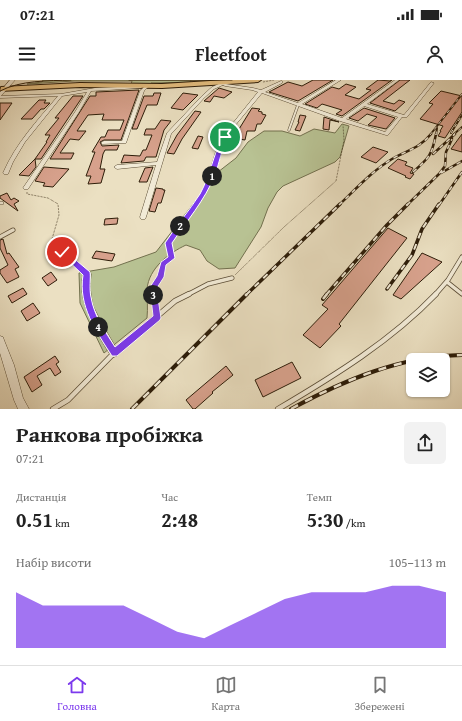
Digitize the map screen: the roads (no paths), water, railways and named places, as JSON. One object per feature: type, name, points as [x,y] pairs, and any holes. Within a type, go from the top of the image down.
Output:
[{"type":"highway","points":[[1,92],[9,80]]},
{"type":"highway","points":[[1,92],[85,85],[146,87],[258,80]]},
{"type":"street","points":[[1,92],[14,80]]},
{"type":"street","points":[[298,105],[339,80]]},
{"type":"street","points":[[342,120],[394,80]]},
{"type":"street","points":[[214,167],[225,137],[260,93],[281,82]]},
{"type":"street","points":[[143,217],[169,134],[212,88],[223,83],[225,85],[253,89],[260,93],[386,134],[401,116],[405,116],[432,83]]},
{"type":"street","points":[[1,92],[61,95],[95,89],[146,87]]},
{"type":"street","points":[[104,143],[124,142],[142,92],[146,87]]},
{"type":"street","points":[[27,191],[89,91]]},
{"type":"street","points":[[6,173],[16,150],[61,95]]},
{"type":"street","points":[[363,104],[401,116]]},
{"type":"street","points":[[116,167],[159,163]]},
{"type":"street","points":[[87,274],[85,286],[93,319],[114,353]]},
{"type":"street","points":[[0,340],[19,400],[24,409]]},
{"type":"lane","points":[[289,130],[298,105]]},
{"type":"lane","points":[[0,237],[13,230]]},
{"type":"lane","points":[[278,409],[315,388],[403,326],[447,282],[462,257]]},
{"type":"lane","points":[[53,409],[68,400],[90,375],[175,301],[208,284],[232,278]]},
{"type":"lane","points":[[447,282],[462,294]]},
{"type":"tram line","points":[[0,91],[8,87],[26,83],[71,80]]},
{"type":"tram line","points":[[129,80],[232,80]]},
{"type":"railway","points":[[430,135],[462,94]]},
{"type":"railway","points":[[451,133],[462,115]]},
{"type":"railway","points":[[453,135],[462,127]]},
{"type":"railway","points":[[436,135],[437,128]]},
{"type":"railway","points":[[413,172],[429,156],[436,134]]},
{"type":"railway","points":[[433,154],[455,134]]},
{"type":"railway","points":[[340,204],[364,180],[378,169],[392,159],[422,143],[430,135]]},
{"type":"railway","points":[[407,205],[439,174],[445,166],[446,152],[452,139]]},
{"type":"railway","points":[[441,173],[462,161]]},
{"type":"railway","points":[[439,205],[462,172]]},
{"type":"railway","points":[[246,295],[340,204]]},
{"type":"railway","points":[[387,289],[412,255],[422,229],[439,204]]},
{"type":"railway","points":[[326,295],[387,225],[407,205]]},
{"type":"railway","points":[[323,299],[327,294]]},
{"type":"railway","points":[[132,409],[246,295]]},
{"type":"railway","points":[[291,409],[352,379],[395,365],[439,356],[462,355]]}]
